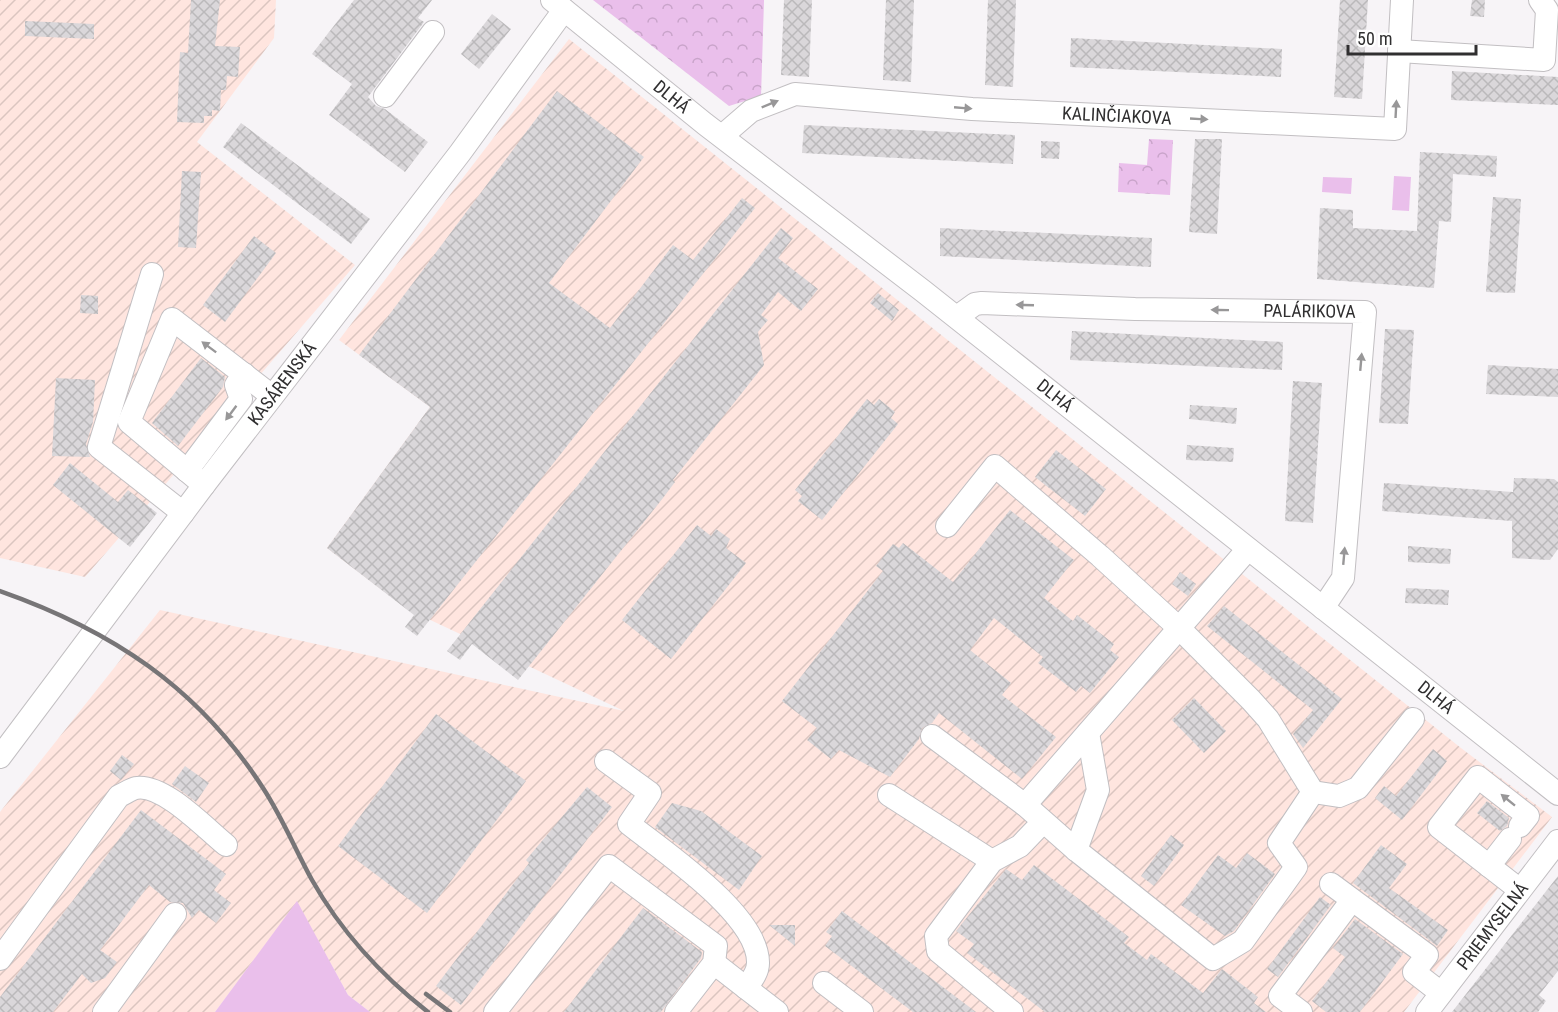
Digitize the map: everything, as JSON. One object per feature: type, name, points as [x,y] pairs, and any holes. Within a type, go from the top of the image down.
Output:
[{"type":"street","name":"KALINČIAKOVA","points":[[722,136],[751,111],[795,94],[972,109],[1395,129],[1402,0]]},
{"type":"street","points":[[1399,51],[1544,60],[1547,10],[1540,0]]},
{"type":"street","name":"DLHÁ","points":[[558,5],[722,136],[957,317],[1558,794]]},
{"type":"street","name":"KASÁRENSKÁ","points":[[0,757],[183,513],[187,472],[272,396],[460,153],[558,5]]},
{"type":"street","points":[[384,96],[433,32]]},
{"type":"street","points":[[152,274],[99,447],[183,513]]},
{"type":"street","name":"PALÁRIKOVA","points":[[957,317],[975,304],[982,303],[1135,309],[1365,312],[1343,578],[1323,608]]},
{"type":"street","points":[[244,374],[236,385],[242,399],[187,472],[129,422],[172,320],[244,374],[272,396]]},
{"type":"street","points":[[948,526],[995,466],[1180,629],[1268,720],[1313,792],[1339,796],[1358,788],[1413,719]]},
{"type":"street","points":[[1025,805],[1248,549]]},
{"type":"street","points":[[1076,850],[1098,790],[1088,733]]},
{"type":"street","points":[[932,736],[1025,805],[1076,850],[1213,959],[1243,941],[1296,867],[1280,843],[1313,792]]},
{"type":"street","points":[[606,761],[650,793],[629,824],[716,894],[738,915],[757,954],[756,972],[746,988]]},
{"type":"street","points":[[1489,866],[1527,816],[1478,777],[1439,827],[1489,866],[1520,890]]},
{"type":"street","points":[[0,959],[119,796],[136,788],[151,789],[169,799],[226,845]]},
{"type":"street","points":[[890,795],[992,861]]},
{"type":"street","points":[[1012,1012],[938,951],[936,936],[992,861],[1020,846],[1043,822]]},
{"type":"street","name":"PRIEMYSELNÁ","points":[[1427,1012],[1558,841]]},
{"type":"street","points":[[495,1012],[609,866],[716,946],[714,963],[676,1012]]},
{"type":"street","points":[[1331,884],[1427,956],[1414,972],[1442,993]]},
{"type":"street","points":[[1301,1012],[1280,996],[1352,900]]},
{"type":"street","points":[[104,1012],[175,914]]},
{"type":"street","points":[[714,963],[777,1012]]},
{"type":"street","points":[[824,983],[862,1012]]},
{"type":"shaded area","points":[[0,0],[276,0],[274,38],[197,142],[355,265],[85,577],[0,558]]},
{"type":"shaded area","points":[[569,39],[1461,748],[1552,817],[1404,1012],[370,1012],[348,995],[297,902],[215,1012],[0,1012],[0,812],[160,610],[624,711],[407,609],[327,548],[430,407],[339,340]]},
{"type":"green space","points":[[593,0],[764,0],[761,96],[729,106]]},
{"type":"green space","points":[[1149,139],[1173,140],[1170,195],[1118,192],[1119,163],[1147,165]]},
{"type":"green space","points":[[1394,176],[1411,177],[1409,211],[1392,210]]},
{"type":"green space","points":[[1323,177],[1352,178],[1351,194],[1322,192]]},
{"type":"green space","points":[[297,901],[348,995],[370,1012],[215,1012]]},
{"type":"building","points":[[191,0],[220,0],[215,46],[240,47],[238,77],[227,76],[226,90],[221,90],[220,111],[212,110],[212,116],[204,116],[204,123],[177,122],[180,52],[188,53]]},
{"type":"building","points":[[354,0],[432,0],[418,18],[424,22],[368,97],[376,106],[385,109],[428,142],[405,172],[329,115],[352,84],[312,54]]},
{"type":"building","points":[[784,0],[812,0],[809,77],[781,75]]},
{"type":"building","points":[[886,0],[914,0],[911,82],[883,80]]},
{"type":"building","points":[[988,0],[1016,0],[1013,87],[985,85]]},
{"type":"building","points":[[1340,0],[1368,0],[1362,99],[1334,97]]},
{"type":"building","points":[[1472,0],[1485,0],[1484,17],[1470,16]]},
{"type":"building","points":[[492,14],[511,29],[479,69],[461,54]]},
{"type":"building","points":[[25,21],[94,24],[94,39],[25,36]]},
{"type":"building","points":[[1071,38],[1282,49],[1281,77],[1070,67]]},
{"type":"building","points":[[1452,71],[1558,77],[1558,105],[1451,100]]},
{"type":"building","points":[[557,91],[644,157],[549,283],[610,328],[673,245],[693,260],[742,198],[755,208],[417,636],[405,627],[414,615],[327,548],[430,407],[359,355]]},
{"type":"building","points":[[241,123],[370,219],[351,244],[223,147]]},
{"type":"building","points":[[804,125],[1015,135],[1013,164],[802,153]]},
{"type":"building","points":[[1195,139],[1222,139],[1217,234],[1189,232]]},
{"type":"building","points":[[1041,141],[1060,142],[1059,159],[1041,158]]},
{"type":"building","points":[[1420,152],[1497,156],[1496,177],[1453,174],[1451,222],[1439,221],[1434,288],[1317,279],[1320,208],[1353,210],[1353,228],[1417,231]]},
{"type":"building","points":[[182,171],[201,172],[196,248],[178,247]]},
{"type":"building","points":[[1493,197],[1521,199],[1515,293],[1486,292]]},
{"type":"building","points":[[781,228],[793,238],[778,258],[818,289],[801,311],[778,292],[761,315],[768,320],[758,332],[764,365],[673,480],[675,482],[663,498],[518,680],[472,644],[460,660],[447,651]]},
{"type":"building","points":[[940,228],[1152,238],[1151,267],[940,256]]},
{"type":"building","points":[[254,236],[276,253],[225,322],[203,305]]},
{"type":"building","points":[[878,293],[899,310],[892,321],[870,303]]},
{"type":"building","points":[[81,295],[98,296],[98,314],[80,313]]},
{"type":"building","points":[[1385,329],[1414,330],[1408,424],[1379,423]]},
{"type":"building","points":[[1072,331],[1283,342],[1282,370],[1070,360]]},
{"type":"building","points":[[201,358],[225,377],[223,387],[178,446],[152,423]]},
{"type":"building","points":[[1488,365],[1558,369],[1558,397],[1486,394]]},
{"type":"building","points":[[56,378],[95,380],[93,422],[86,444],[90,457],[52,456]]},
{"type":"building","points":[[1293,381],[1322,383],[1313,523],[1285,521]]},
{"type":"building","points":[[867,399],[874,405],[879,399],[895,412],[891,418],[898,424],[822,520],[798,501],[802,496],[795,490]]},
{"type":"building","points":[[1190,405],[1237,408],[1236,424],[1189,419]]},
{"type":"building","points":[[1187,445],[1234,448],[1233,462],[1186,460]]},
{"type":"building","points":[[1056,450],[1106,489],[1085,516],[1035,477]]},
{"type":"building","points":[[70,463],[118,502],[128,490],[157,513],[130,547],[53,485]]},
{"type":"building","points":[[1514,478],[1554,479],[1558,482],[1558,549],[1550,560],[1512,558],[1512,521],[1382,511],[1384,483],[1513,492]]},
{"type":"building","points":[[1010,510],[1074,560],[1044,598],[1073,621],[1077,615],[1114,644],[1110,650],[1119,657],[1090,693],[1081,686],[1076,692],[1038,663],[1043,657],[994,618],[970,650],[1011,683],[1002,695],[1056,737],[1022,779],[939,713],[932,723],[922,728],[919,739],[890,777],[839,750],[831,759],[807,740],[817,728],[782,701],[883,571],[876,566],[893,544],[899,548],[903,543],[953,582]]},
{"type":"building","points":[[697,525],[711,536],[716,529],[730,539],[726,548],[746,563],[671,659],[622,620]]},
{"type":"building","points":[[1408,546],[1451,549],[1450,564],[1408,562]]},
{"type":"building","points":[[1180,572],[1196,584],[1188,596],[1172,584]]},
{"type":"building","points":[[1406,588],[1449,590],[1448,605],[1405,603]]},
{"type":"building","points":[[1224,606],[1342,699],[1303,748],[1293,734],[1313,710],[1207,626]]},
{"type":"building","points":[[1194,698],[1226,731],[1204,753],[1172,720]]},
{"type":"building","points":[[436,714],[526,781],[427,913],[338,846]]},
{"type":"building","points":[[1433,749],[1447,761],[1402,820],[1375,798],[1384,786],[1396,796]]},
{"type":"building","points":[[122,755],[134,764],[121,780],[110,771]]},
{"type":"building","points":[[185,766],[209,783],[196,802],[172,784]]},
{"type":"building","points":[[587,787],[612,807],[461,1005],[436,986],[529,863],[526,860]]},
{"type":"building","points":[[1487,801],[1509,818],[1507,826],[1500,831],[1477,813]]},
{"type":"building","points":[[672,803],[701,811],[762,856],[739,890],[655,827]]},
{"type":"building","points":[[141,810],[226,874],[214,890],[231,903],[216,923],[199,910],[192,918],[183,903],[170,902],[149,885],[100,950],[117,962],[105,978],[91,983],[82,974],[53,1012],[0,1012],[0,997]]},
{"type":"building","points":[[1171,835],[1184,845],[1154,886],[1141,876]]},
{"type":"building","points":[[1381,845],[1407,864],[1389,888],[1448,930],[1437,946],[1353,883]]},
{"type":"building","points":[[1247,853],[1275,874],[1234,931],[1225,936],[1181,905],[1218,855],[1236,868]]},
{"type":"building","points":[[1034,865],[1129,937],[1124,943],[1147,960],[1151,954],[1203,993],[1222,969],[1258,997],[1254,1003],[1266,1012],[1045,1012],[967,953],[974,944],[956,931],[1006,869],[1022,880]]},
{"type":"building","points":[[1558,876],[1558,971],[1539,995],[1546,1001],[1538,1012],[1452,1012]]},
{"type":"building","points":[[1320,897],[1331,905],[1278,977],[1267,969]]},
{"type":"building","points":[[643,908],[702,952],[701,958],[661,1012],[564,1012]]},
{"type":"building","points":[[842,911],[976,1012],[913,1012],[825,946],[832,936],[826,932]]},
{"type":"building","points":[[1355,919],[1403,954],[1360,1012],[1326,1012],[1312,1001],[1345,957],[1333,948]]},
{"type":"building","points":[[769,925],[795,925],[795,946]]},
{"type":"railway","points":[[0,591],[79,624],[115,644],[149,666],[210,720],[238,752],[270,799],[312,880],[335,917],[378,968],[428,1012]]},
{"type":"railway","points":[[426,994],[450,1012]]}]
